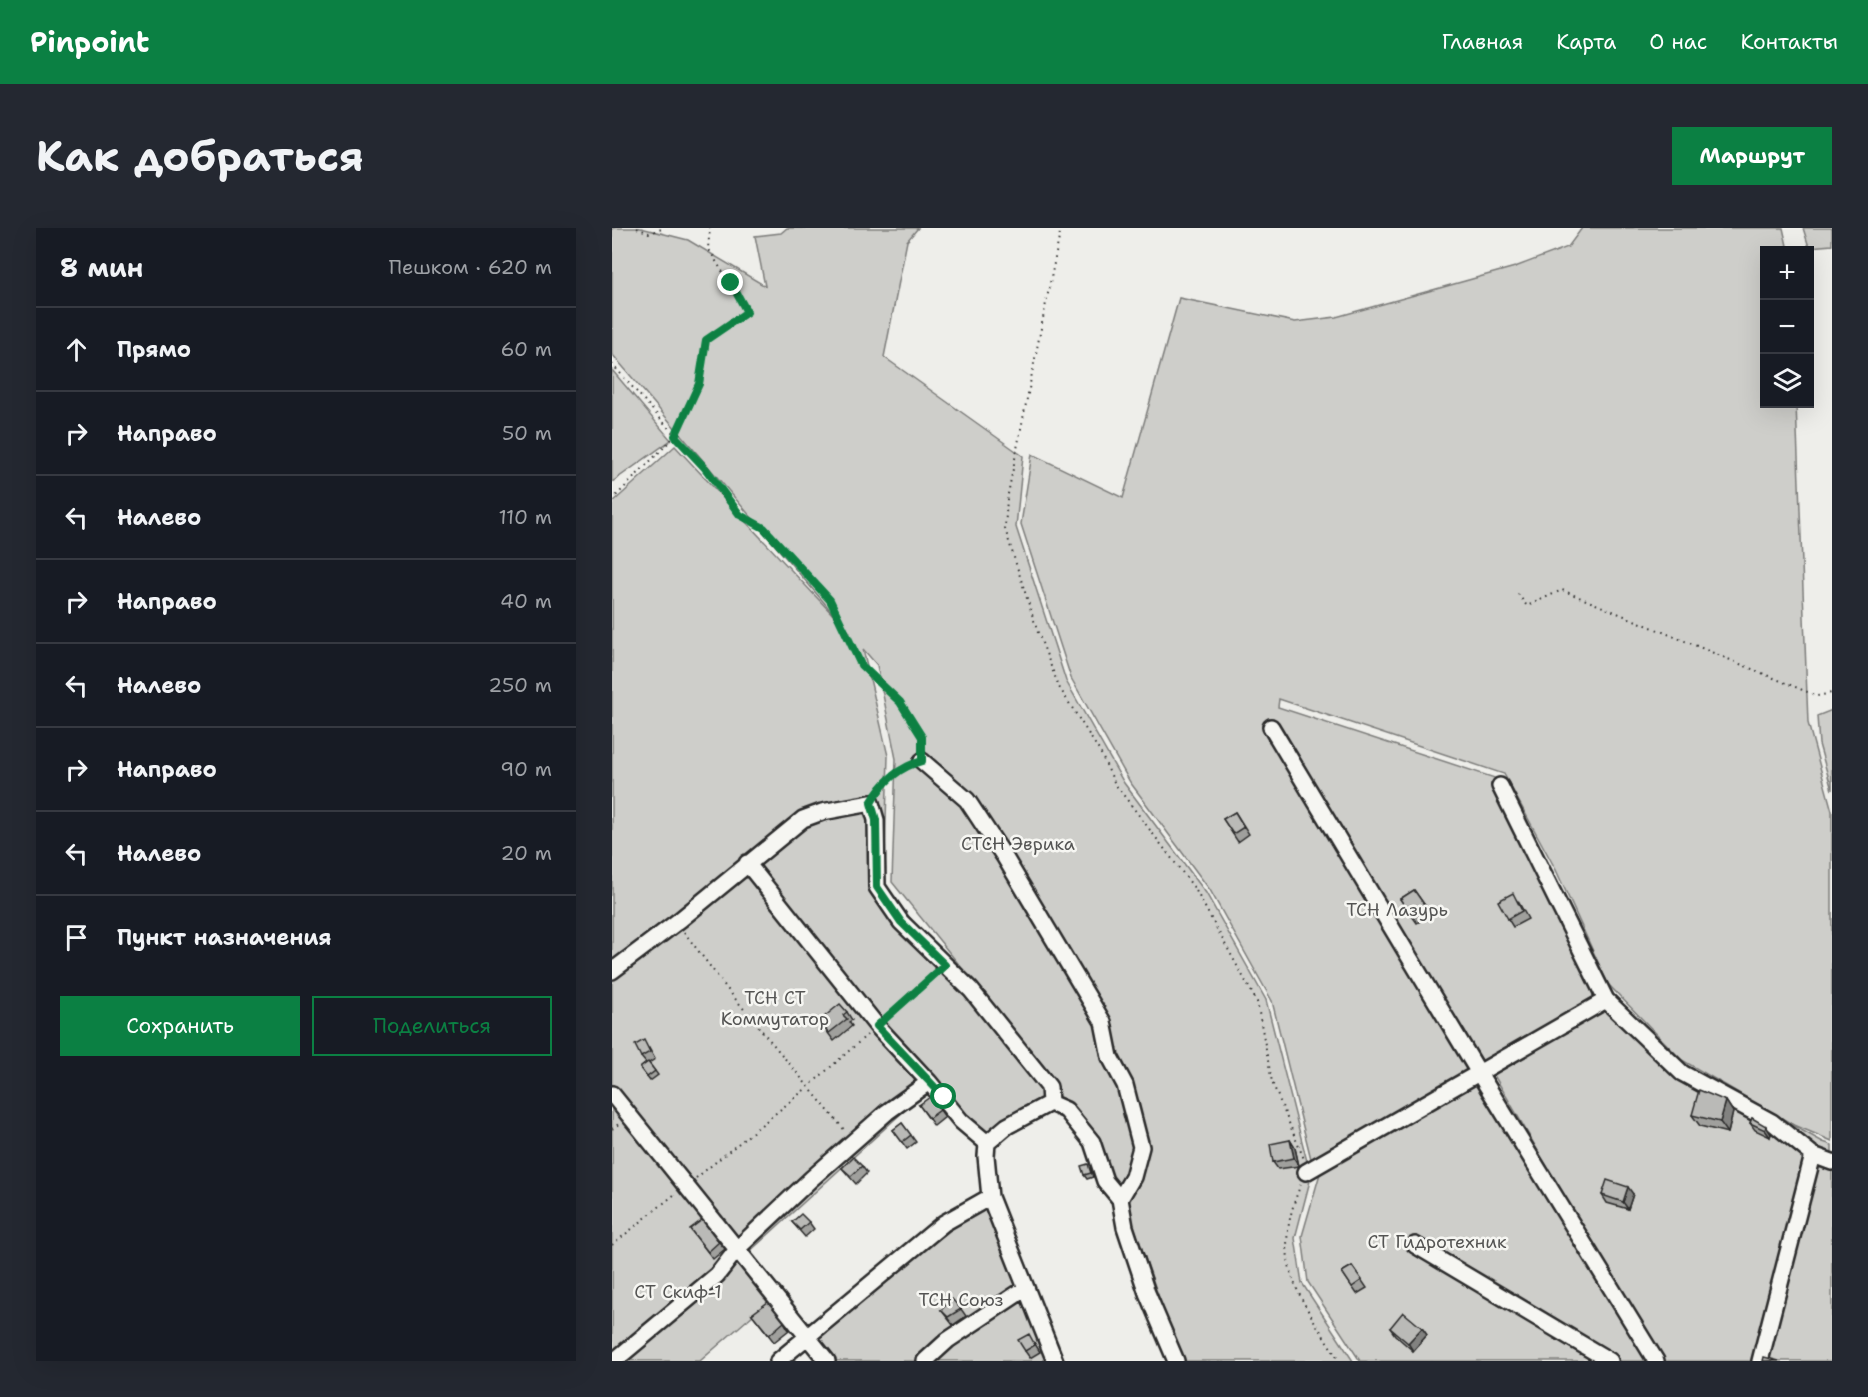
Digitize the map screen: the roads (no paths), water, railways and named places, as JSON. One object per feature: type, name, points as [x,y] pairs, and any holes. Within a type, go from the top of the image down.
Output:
[{"type":"street","points":[[1271,727],[1479,1073],[1656,1361]]},
{"type":"street","points":[[922,761],[967,800],[1004,856],[1103,1022],[1110,1057],[1125,1086],[1141,1147],[1132,1177],[1120,1199]]},
{"type":"street","points":[[1500,786],[1606,1000],[1682,1073],[1772,1122],[1814,1155],[1832,1162]]},
{"type":"street","points":[[612,971],[803,819],[822,812],[871,803],[876,820],[877,887],[901,922],[971,990],[1049,1087],[1050,1103]]},
{"type":"street","points":[[747,863],[877,1026],[929,1082],[961,1121],[987,1143]]},
{"type":"street","points":[[1306,1172],[1606,1000]]},
{"type":"street","points":[[614,1361],[717,1275],[735,1251],[854,1141],[887,1112],[929,1082]]},
{"type":"street","points":[[612,1094],[735,1251],[827,1361]]},
{"type":"street","points":[[1050,1103],[1066,1110],[1092,1142],[1105,1181],[1120,1199],[1125,1227],[1147,1293],[1176,1361]]},
{"type":"street","points":[[1050,1103],[1007,1126],[987,1143],[986,1156],[990,1197],[1055,1361]]},
{"type":"street","points":[[1760,1361],[1814,1155]]},
{"type":"street","points":[[778,1361],[944,1223],[990,1197]]},
{"type":"street","points":[[1415,1245],[1610,1361]]},
{"type":"street","points":[[925,1361],[948,1340],[1026,1288]]},
{"type":"park label","name":"СТСН Эврика","points":[[1018,844]]},
{"type":"park label","name":"ТСН Лазурь","points":[[1397,910]]},
{"type":"park label","name":"ТСН СТ Коммутатор","points":[[775,1008]]},
{"type":"park label","name":"СТ Гидротехник","points":[[1437,1242]]},
{"type":"park label","name":"СТ Скиф-1","points":[[678,1292]]},
{"type":"park label","name":"ТСН Союз","points":[[961,1300]]}]
